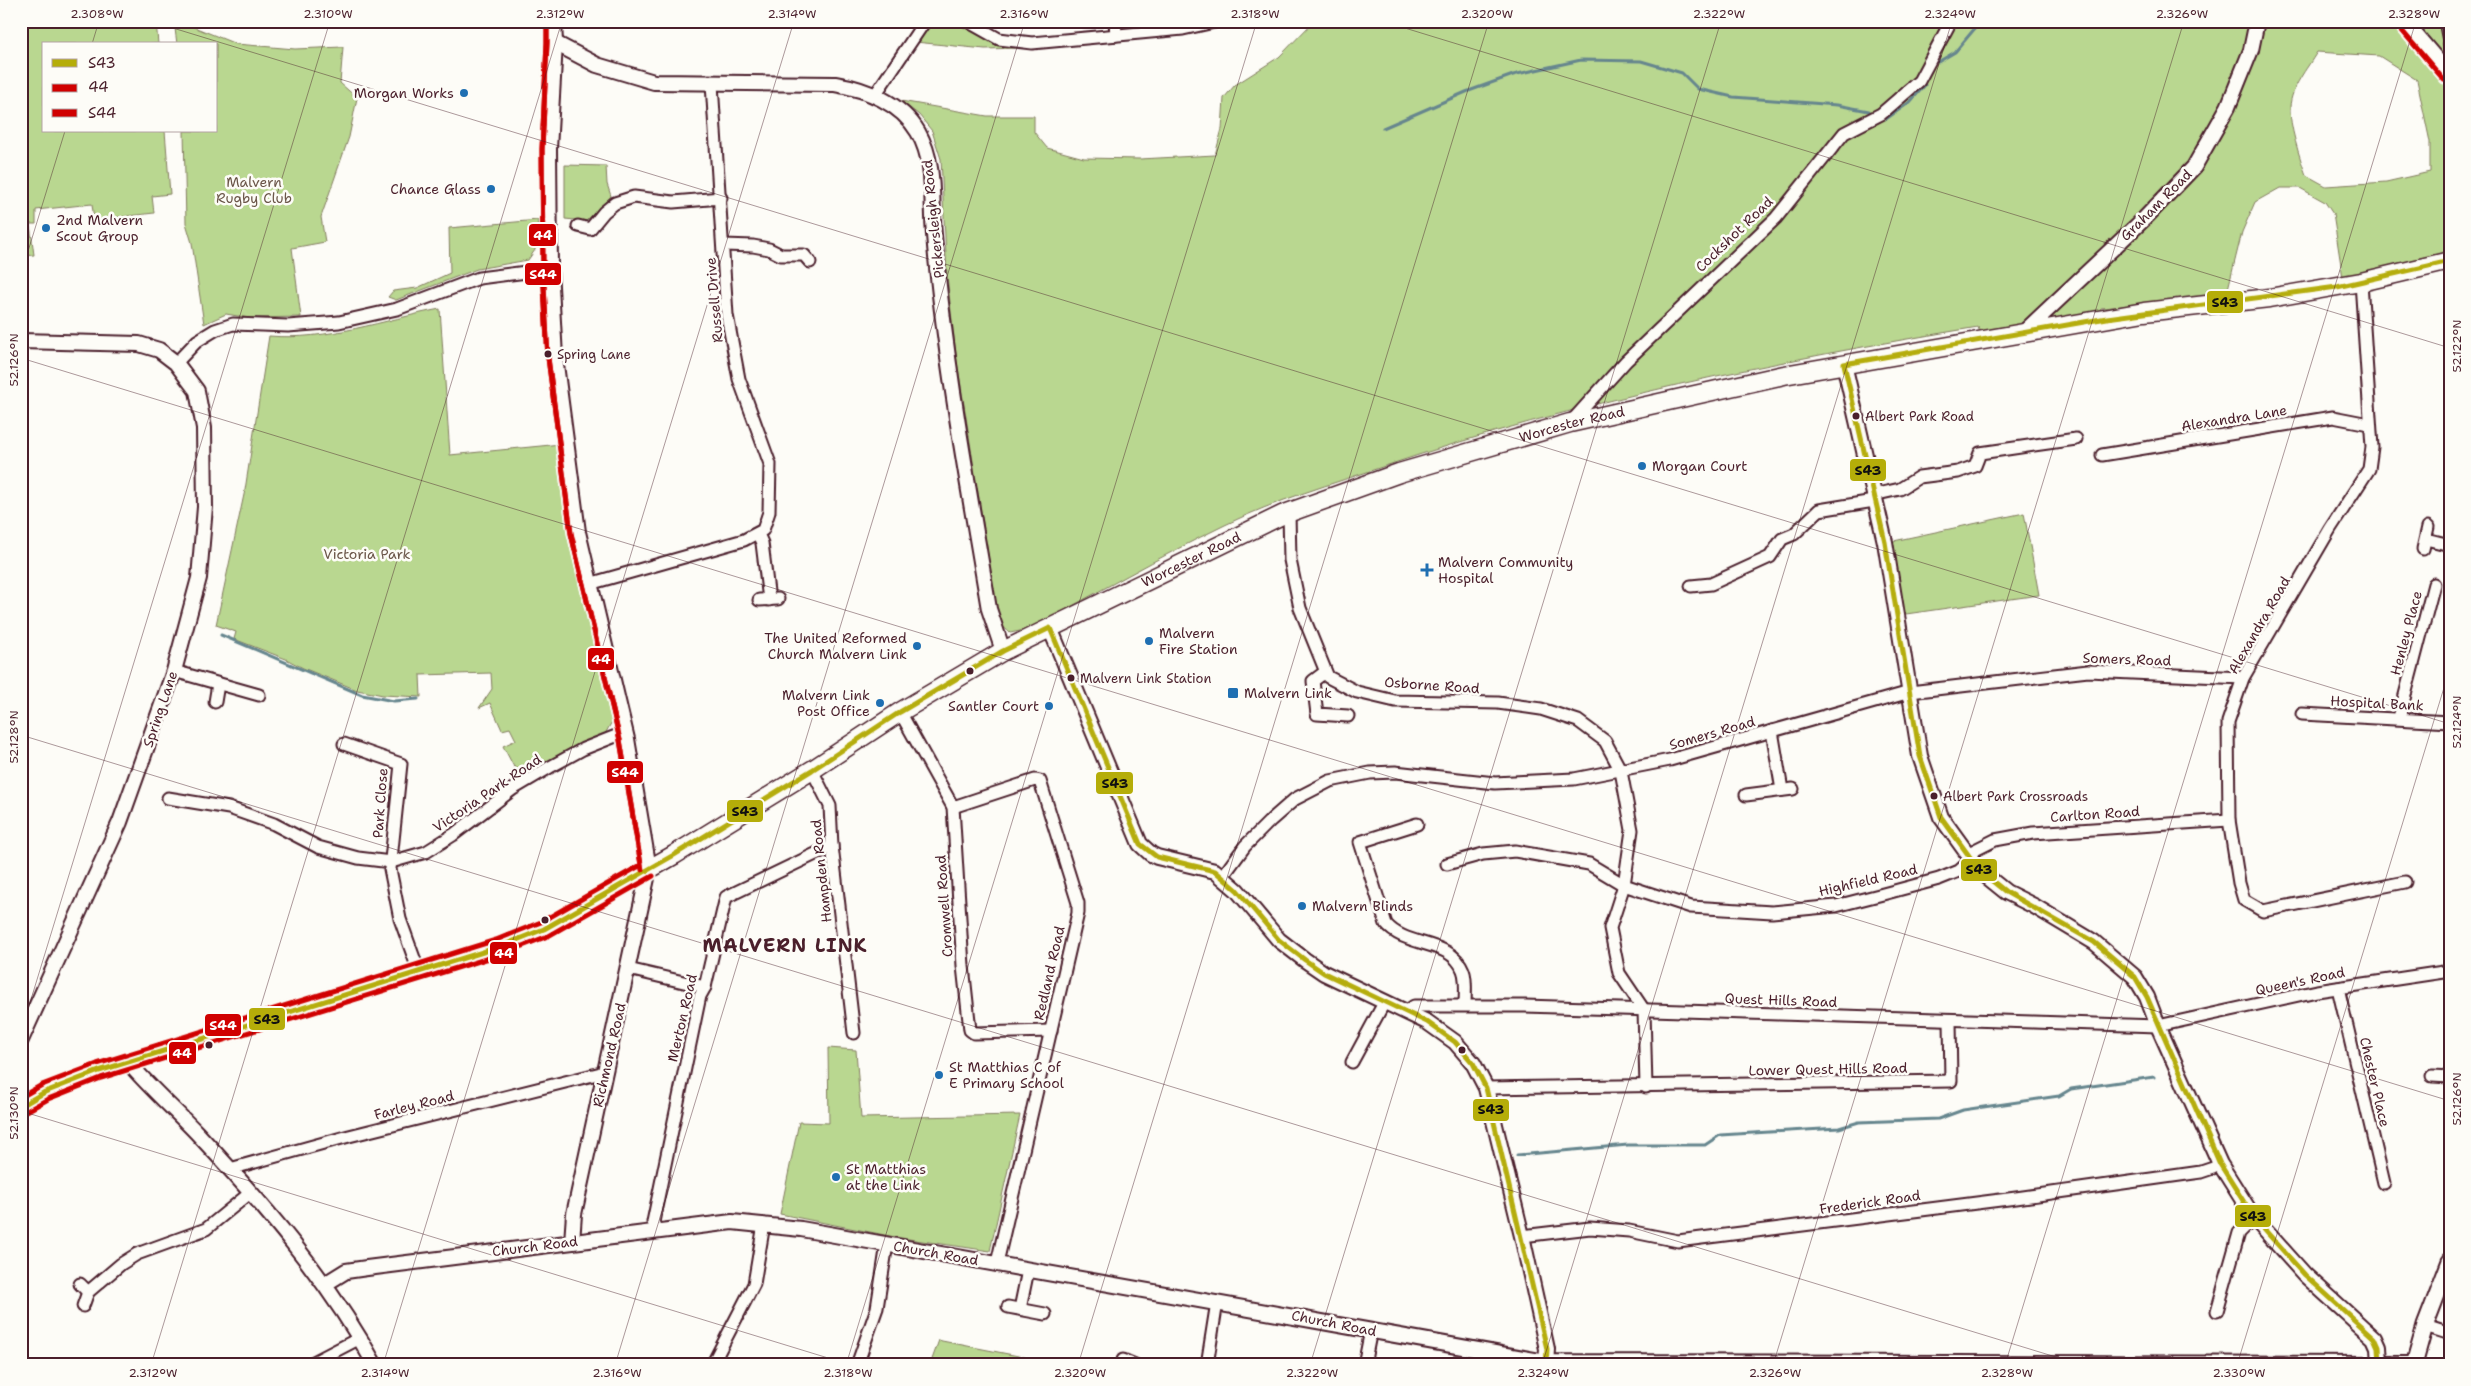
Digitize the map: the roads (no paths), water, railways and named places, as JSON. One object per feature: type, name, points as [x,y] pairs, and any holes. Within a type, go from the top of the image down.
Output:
[{"type":"highway","name":"Worcester Road","points":[[22,1103],[99,1071],[500,947],[534,933],[649,869],[812,770],[900,712],[1004,651],[1280,517],[1399,473],[1570,423],[1766,378],[2144,312],[2269,298],[2361,282],[2450,261]]},
{"type":"main road","points":[[2414,1364],[2425,1326],[2450,1261]]},
{"type":"street","points":[[554,21],[555,43],[549,149],[550,270],[555,357],[570,483],[589,584],[626,732],[649,869]]},
{"type":"street","points":[[875,95],[925,21]]},
{"type":"street","points":[[967,21],[999,38],[1032,43],[1183,29],[1219,21]]},
{"type":"street","points":[[1115,21],[1116,35]]},
{"type":"street","name":"Cockshot Road","points":[[1570,423],[1626,361],[1776,218],[1844,133],[1881,114],[1919,82],[1951,21]]},
{"type":"street","name":"Graham Road","points":[[2023,333],[2145,218],[2194,167],[2228,107],[2251,50],[2256,21]]},
{"type":"street","points":[[2404,21],[2450,75]]},
{"type":"street","points":[[2445,21],[2450,46]]},
{"type":"street","name":"Pickersleigh Road","points":[[555,43],[597,65],[634,78],[673,84],[836,84],[858,88],[875,95],[900,112],[917,130],[924,145],[931,174],[934,234],[945,334],[989,609],[1004,651]]},
{"type":"street","name":"Russell Drive","points":[[712,84],[724,245],[727,315],[739,379],[770,464],[769,512],[763,530],[758,534]]},
{"type":"street","points":[[578,226],[590,229],[604,212],[615,204],[634,197],[673,202],[720,198]]},
{"type":"street","points":[[724,245],[761,247],[781,255],[808,254]]},
{"type":"street","points":[[176,363],[197,341],[215,330],[233,324],[288,326],[339,322],[397,309],[479,278],[550,270]]},
{"type":"street","name":"Alexandra Road","points":[[2361,282],[2369,424],[2372,446],[2369,469],[2330,529],[2243,678],[2228,722],[2229,820],[2239,883],[2244,900],[2263,911],[2398,880]]},
{"type":"street","name":"Spring Lane","points":[[21,341],[140,344],[159,350],[176,363],[197,391],[204,428],[205,507],[199,578],[174,671],[120,822],[21,1040]]},
{"type":"street","points":[[1844,364],[1885,542],[1920,756],[1941,817],[1969,857],[2006,892],[2072,929],[2119,962],[2135,977],[2147,997],[2158,1026],[2220,1164],[2254,1218],[2305,1275],[2374,1338],[2378,1347],[2379,1363]]},
{"type":"street","name":"Alexandra Lane","points":[[2102,455],[2333,417],[2369,424]]},
{"type":"street","points":[[1691,586],[1711,584],[1770,557],[1782,539],[1794,534],[1819,510],[1874,498],[1900,489],[1920,477],[1958,472],[1975,466],[1980,453],[2076,439]]},
{"type":"street","points":[[1280,517],[1300,608],[1325,672],[1313,682],[1316,714],[1348,716]]},
{"type":"street","points":[[2428,527],[2424,544],[2450,545]]},
{"type":"street","points":[[589,584],[744,540],[758,534],[762,543],[769,600]]},
{"type":"street","name":"Henley Place","points":[[2399,718],[2434,584]]},
{"type":"street","points":[[1050,628],[1140,844],[1150,854],[1157,857],[1209,869],[1223,876],[1285,945],[1324,973],[1427,1022],[1455,1042],[1473,1063],[1486,1088],[1547,1349],[1546,1363]]},
{"type":"street","points":[[174,671],[259,695]]},
{"type":"street","name":"Somers Road","points":[[1223,876],[1242,850],[1271,820],[1295,799],[1330,781],[1370,773],[1395,772],[1495,783],[1574,779],[1670,760],[1910,692],[2088,671],[2243,678]]},
{"type":"street","name":"Osborne Road","points":[[1325,672],[1328,678],[1357,692],[1395,701],[1498,703],[1541,709],[1578,721],[1605,741],[1621,771],[1632,830],[1624,885],[1610,928],[1618,973],[1644,1010]]},
{"type":"street","points":[[215,702],[218,684]]},
{"type":"street","name":"Cromwell Road","points":[[900,712],[953,807],[963,966],[970,1030],[974,1033],[1051,1031]]},
{"type":"street","name":"Hospital Bank","points":[[2302,714],[2450,722]]},
{"type":"street","points":[[1746,795],[1787,789],[1772,731]]},
{"type":"street","name":"Victoria Park Road","points":[[168,798],[229,808],[274,824],[318,847],[358,858],[391,862],[426,852],[453,835],[513,789],[583,749],[626,732]]},
{"type":"street","name":"Park Close","points":[[352,743],[401,764],[391,862]]},
{"type":"street","name":"Hampden Road","points":[[812,770],[830,806],[832,846],[854,1033]]},
{"type":"street","name":"Redland Road","points":[[953,807],[1035,780],[1042,784],[1079,907],[997,1263]]},
{"type":"street","name":"Carlton Road","points":[[1969,857],[1995,840],[2033,833],[2229,820]]},
{"type":"street","points":[[1417,824],[1360,842],[1386,924],[1394,933],[1454,956],[1464,971],[1465,1005]]},
{"type":"street","name":"Merton Road","points":[[657,1231],[653,1222],[700,996],[704,989],[726,897],[832,846]]},
{"type":"street","name":"Highfield Road","points":[[1447,864],[1483,854],[1516,851],[1589,864],[1624,885],[1691,907],[1772,912],[1836,906],[1939,879],[1960,871],[1969,857]]},
{"type":"street","points":[[391,862],[393,889],[400,919],[419,972]]},
{"type":"street","name":"Richmond Road","points":[[572,1242],[574,1214],[649,869]]},
{"type":"street","points":[[628,969],[704,989]]},
{"type":"street","name":"Queen's Road","points":[[2158,1026],[2338,988],[2450,971]]},
{"type":"street","name":"Chester Place","points":[[2338,988],[2384,1183]]},
{"type":"street","points":[[1352,1062],[1385,1001]]},
{"type":"street","name":"Quest Hills Road","points":[[1406,1012],[1414,1006],[1465,1005],[2158,1026]]},
{"type":"street","points":[[1644,1010],[1646,1087]]},
{"type":"street","name":"Lower Quest Hills Road","points":[[1486,1088],[1951,1081],[1950,1021]]},
{"type":"street","points":[[128,1062],[230,1169],[325,1284],[375,1365]]},
{"type":"street","name":"Farley Road","points":[[230,1169],[350,1136],[605,1072]]},
{"type":"street","points":[[2432,1076],[2450,1077]]},
{"type":"street","name":"Frederick Road","points":[[1522,1236],[1590,1228],[1629,1231],[1678,1241],[2201,1172],[2220,1164]]},
{"type":"street","points":[[83,1306],[84,1288],[137,1254],[206,1229],[250,1193]]},
{"type":"street","points":[[2217,1311],[2228,1293],[2239,1233],[2254,1218]]},
{"type":"street","name":"Church Road","points":[[325,1284],[346,1271],[732,1222],[764,1224],[997,1263],[1546,1363],[1758,1364],[1837,1361],[2414,1364]]},
{"type":"street","points":[[712,1365],[754,1284],[764,1224]]},
{"type":"street","points":[[857,1365],[877,1308],[887,1244]]},
{"type":"street","points":[[1020,1309],[1028,1270]]},
{"type":"street","points":[[1207,1365],[1216,1302]]},
{"type":"street","points":[[1008,1307],[1045,1314]]},
{"type":"street","points":[[2425,1326],[2450,1334]]},
{"type":"street","points":[[1364,1365],[1371,1330]]},
{"type":"street","points":[[308,1365],[360,1338]]},
{"type":"street","points":[[1123,1360],[1135,1365]]},
{"type":"waterway","points":[[1938,62],[1955,52],[1976,27],[1989,21]]},
{"type":"waterway","points":[[1383,128],[1466,92],[1513,75],[1581,60],[1641,61],[1682,73],[1698,89],[1733,97],[1837,105],[1869,111]]},
{"type":"waterway","points":[[1886,119],[1910,102],[1925,85]]},
{"type":"waterway","points":[[221,635],[362,695],[394,701],[418,699]]},
{"type":"waterway","points":[[1517,1155],[1628,1145],[1705,1145],[1720,1135],[1839,1128],[1859,1122],[1938,1119],[1963,1110],[2059,1096],[2071,1089],[2154,1077]]},
{"type":"place","name":"Morgan Works","points":[[464,93]]},
{"type":"place","name":"Chance Glass","points":[[491,189]]},
{"type":"place","name":"2nd Malvern Scout Group","points":[[46,228]]},
{"type":"place","name":"Spring Lane","points":[[548,354]]},
{"type":"place","name":"Albert Park Road","points":[[1856,416]]},
{"type":"place","name":"Morgan Court","points":[[1642,466]]},
{"type":"place","name":"Malvern Community Hospital","points":[[1427,570]]},
{"type":"place","name":"Malvern Fire Station","points":[[1149,641]]},
{"type":"place","name":"The United Reformed Church Malvern Link","points":[[917,646]]},
{"type":"place","name":"Malvern Link Station","points":[[1071,678]]},
{"type":"place","name":"Malvern Link","points":[[1233,693]]},
{"type":"place","name":"Malvern Link Post Office","points":[[880,703]]},
{"type":"place","name":"Santler Court","points":[[1049,706]]},
{"type":"place","name":"Albert Park Crossroads","points":[[1934,796]]},
{"type":"place","name":"Malvern Blinds","points":[[1302,906]]},
{"type":"place","name":"St Matthias C of E Primary School","points":[[939,1075]]},
{"type":"place","name":"St Matthias at the Link","points":[[836,1177]]},
{"type":"district","name":"MALVERN LINK","points":[[785,945]]},
{"type":"park label","name":"Malvern Rugby Club","points":[[254,190]]},
{"type":"park label","name":"Victoria Park","points":[[367,554]]}]
